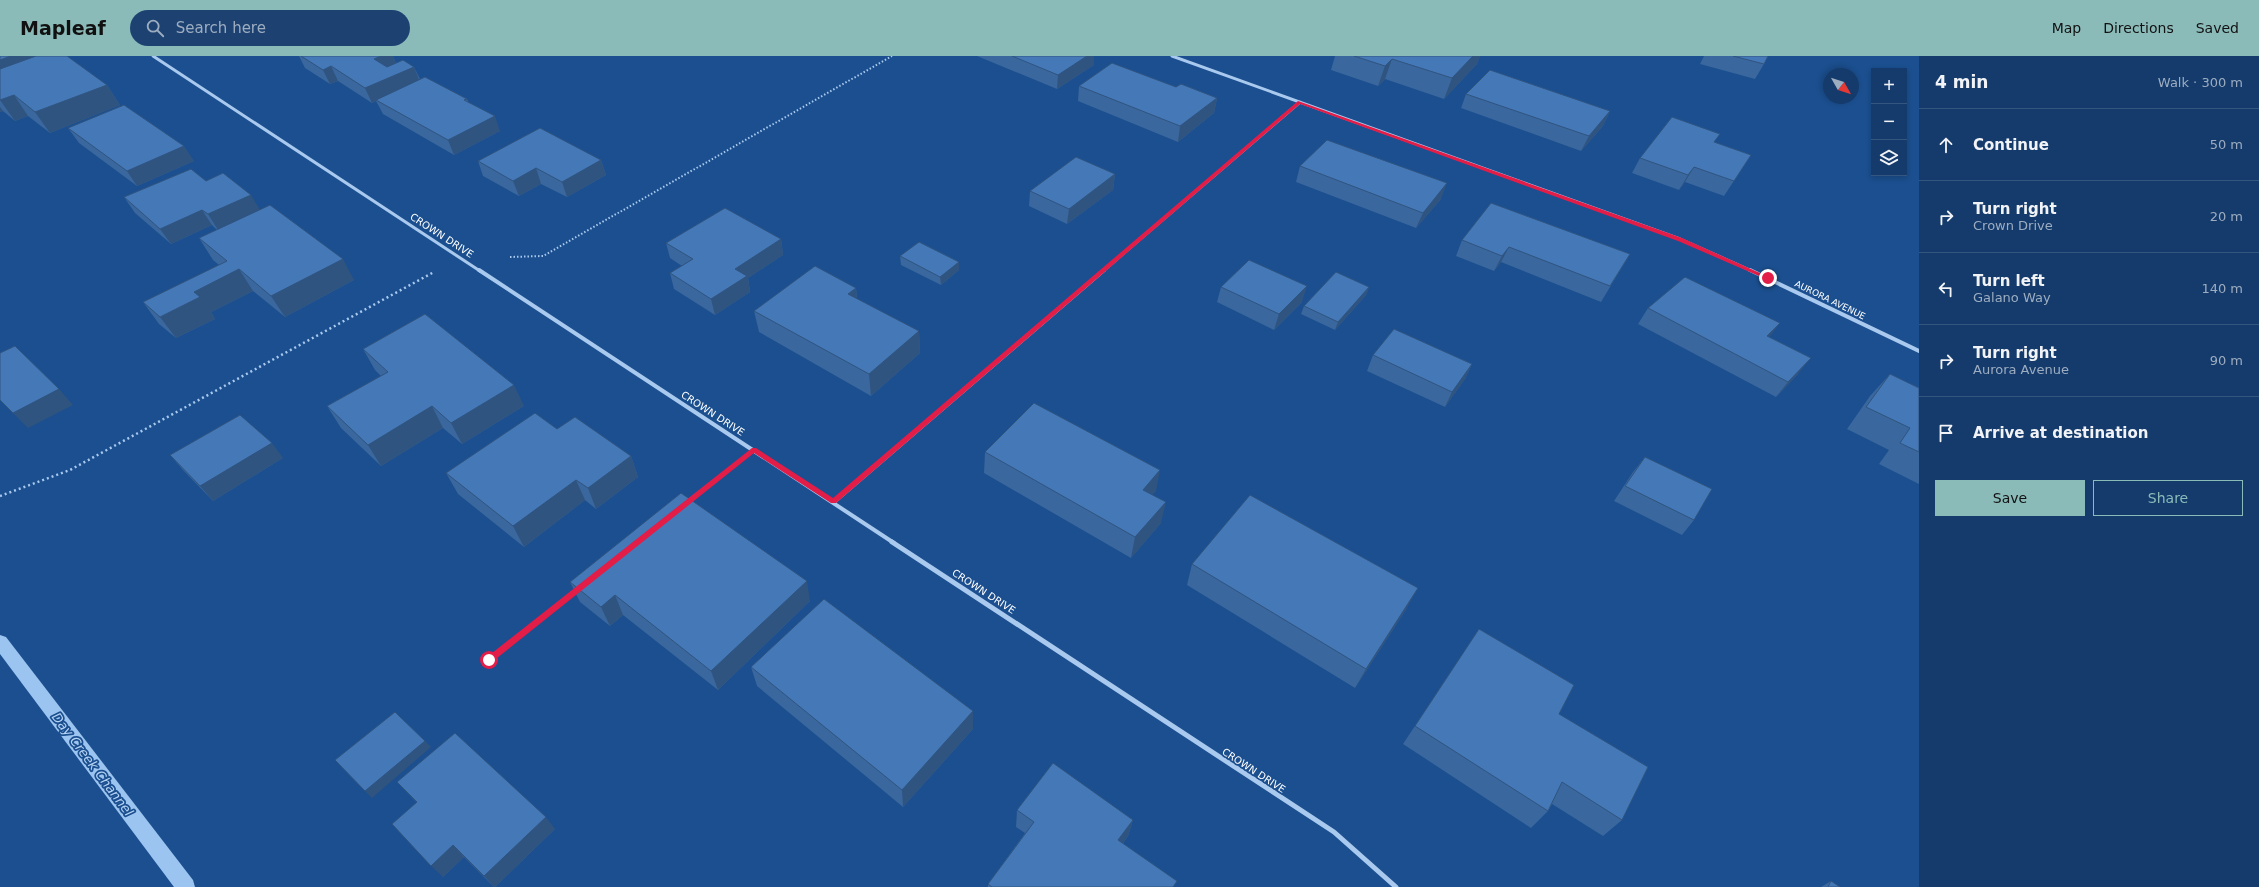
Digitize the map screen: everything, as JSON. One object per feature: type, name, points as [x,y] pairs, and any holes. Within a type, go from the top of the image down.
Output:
[{"type":"street","name":"CROWN DRIVE","points":[[153,56],[834,502],[1334,832],[1396,887]]},
{"type":"street","name":"AURORA AVENUE","points":[[1172,56],[1680,239],[1768,278],[1919,351]]},
{"type":"street","points":[[834,502],[1300,102]]},
{"type":"lane","points":[[682,506],[754,450]]},
{"type":"lane","points":[[489,660],[580,587]]},
{"type":"building","points":[[0,56],[11,56],[0,60]]},
{"type":"building","points":[[36,56],[67,56],[107,85],[35,112],[14,95],[0,100],[0,69]]},
{"type":"building","points":[[301,56],[381,56],[374,59],[387,67],[403,60],[414,67],[365,88],[331,66],[323,70]]},
{"type":"building","points":[[1012,56],[1087,56],[1058,75]]},
{"type":"building","points":[[1354,56],[1473,56],[1452,78],[1392,59],[1385,66]]},
{"type":"building","points":[[1733,56],[1768,56],[1764,64]]},
{"type":"building","points":[[1112,63],[1176,87],[1181,84],[1217,98],[1180,126],[1079,86]]},
{"type":"building","points":[[1490,70],[1610,111],[1589,136],[1466,94]]},
{"type":"building","points":[[425,77],[467,99],[464,100],[495,116],[448,140],[376,100]]},
{"type":"building","points":[[124,105],[184,146],[127,171],[68,128]]},
{"type":"building","points":[[1672,117],[1720,134],[1714,142],[1751,155],[1734,181],[1694,167],[1688,175],[1640,158]]},
{"type":"building","points":[[540,128],[601,160],[562,182],[536,168],[513,181],[478,161]]},
{"type":"building","points":[[1327,140],[1447,183],[1423,213],[1300,166]]},
{"type":"building","points":[[1076,157],[1115,174],[1069,209],[1030,191]]},
{"type":"building","points":[[191,169],[206,181],[223,173],[251,195],[208,214],[202,210],[160,229],[124,197]]},
{"type":"building","points":[[1491,203],[1630,254],[1610,286],[1509,247],[1502,256],[1462,240]]},
{"type":"building","points":[[270,205],[343,259],[271,296],[239,269],[194,292],[200,297],[160,317],[143,302],[227,261],[199,238]]},
{"type":"building","points":[[725,208],[781,239],[735,269],[747,276],[711,299],[670,273],[693,259],[666,243]]},
{"type":"building","points":[[919,242],[959,262],[940,277],[900,256]]},
{"type":"building","points":[[1249,260],[1307,286],[1279,314],[1221,287]]},
{"type":"building","points":[[815,266],[856,288],[848,294],[919,331],[869,374],[754,311]]},
{"type":"building","points":[[1336,272],[1369,287],[1338,322],[1304,306]]},
{"type":"building","points":[[1685,277],[1780,323],[1767,336],[1811,358],[1788,382],[1648,308]]},
{"type":"building","points":[[425,314],[514,385],[451,423],[432,406],[368,445],[327,406],[388,372],[363,349]]},
{"type":"building","points":[[1394,329],[1472,364],[1452,392],[1373,355]]},
{"type":"building","points":[[15,346],[59,389],[13,413],[0,400],[0,353]]},
{"type":"building","points":[[1890,374],[1919,388],[1919,452],[1900,443],[1910,428],[1866,407]]},
{"type":"building","points":[[1034,403],[1160,470],[1143,490],[1166,502],[1135,537],[985,452]]},
{"type":"building","points":[[535,413],[557,429],[575,417],[631,456],[588,488],[576,480],[513,526],[446,473]]},
{"type":"building","points":[[240,415],[272,443],[200,486],[170,455]]},
{"type":"building","points":[[1645,457],[1712,489],[1694,520],[1625,486]]},
{"type":"building","points":[[681,493],[807,581],[711,671],[615,595],[601,607],[570,582]]},
{"type":"building","points":[[1250,495],[1418,588],[1366,669],[1192,564]]},
{"type":"building","points":[[824,599],[973,711],[902,790],[751,667]]},
{"type":"building","points":[[1479,629],[1574,685],[1559,714],[1648,767],[1622,820],[1562,782],[1548,811],[1415,726]]},
{"type":"building","points":[[395,712],[425,741],[365,791],[335,760]]},
{"type":"building","points":[[455,733],[546,817],[484,876],[453,845],[431,866],[392,824],[417,802],[397,782]]},
{"type":"building","points":[[1053,763],[1133,820],[1118,840],[1177,881],[1173,887],[992,887],[988,884],[1034,822],[1017,810]]},
{"type":"building","points":[[1831,881],[1840,887],[1828,887]]},
{"type":"waterway","name":"Day Creek Channel","points":[[0,642],[186,887]]},
{"type":"route","points":[[489,660],[754,450],[834,502],[1300,102],[1680,239],[1768,278]]}]
